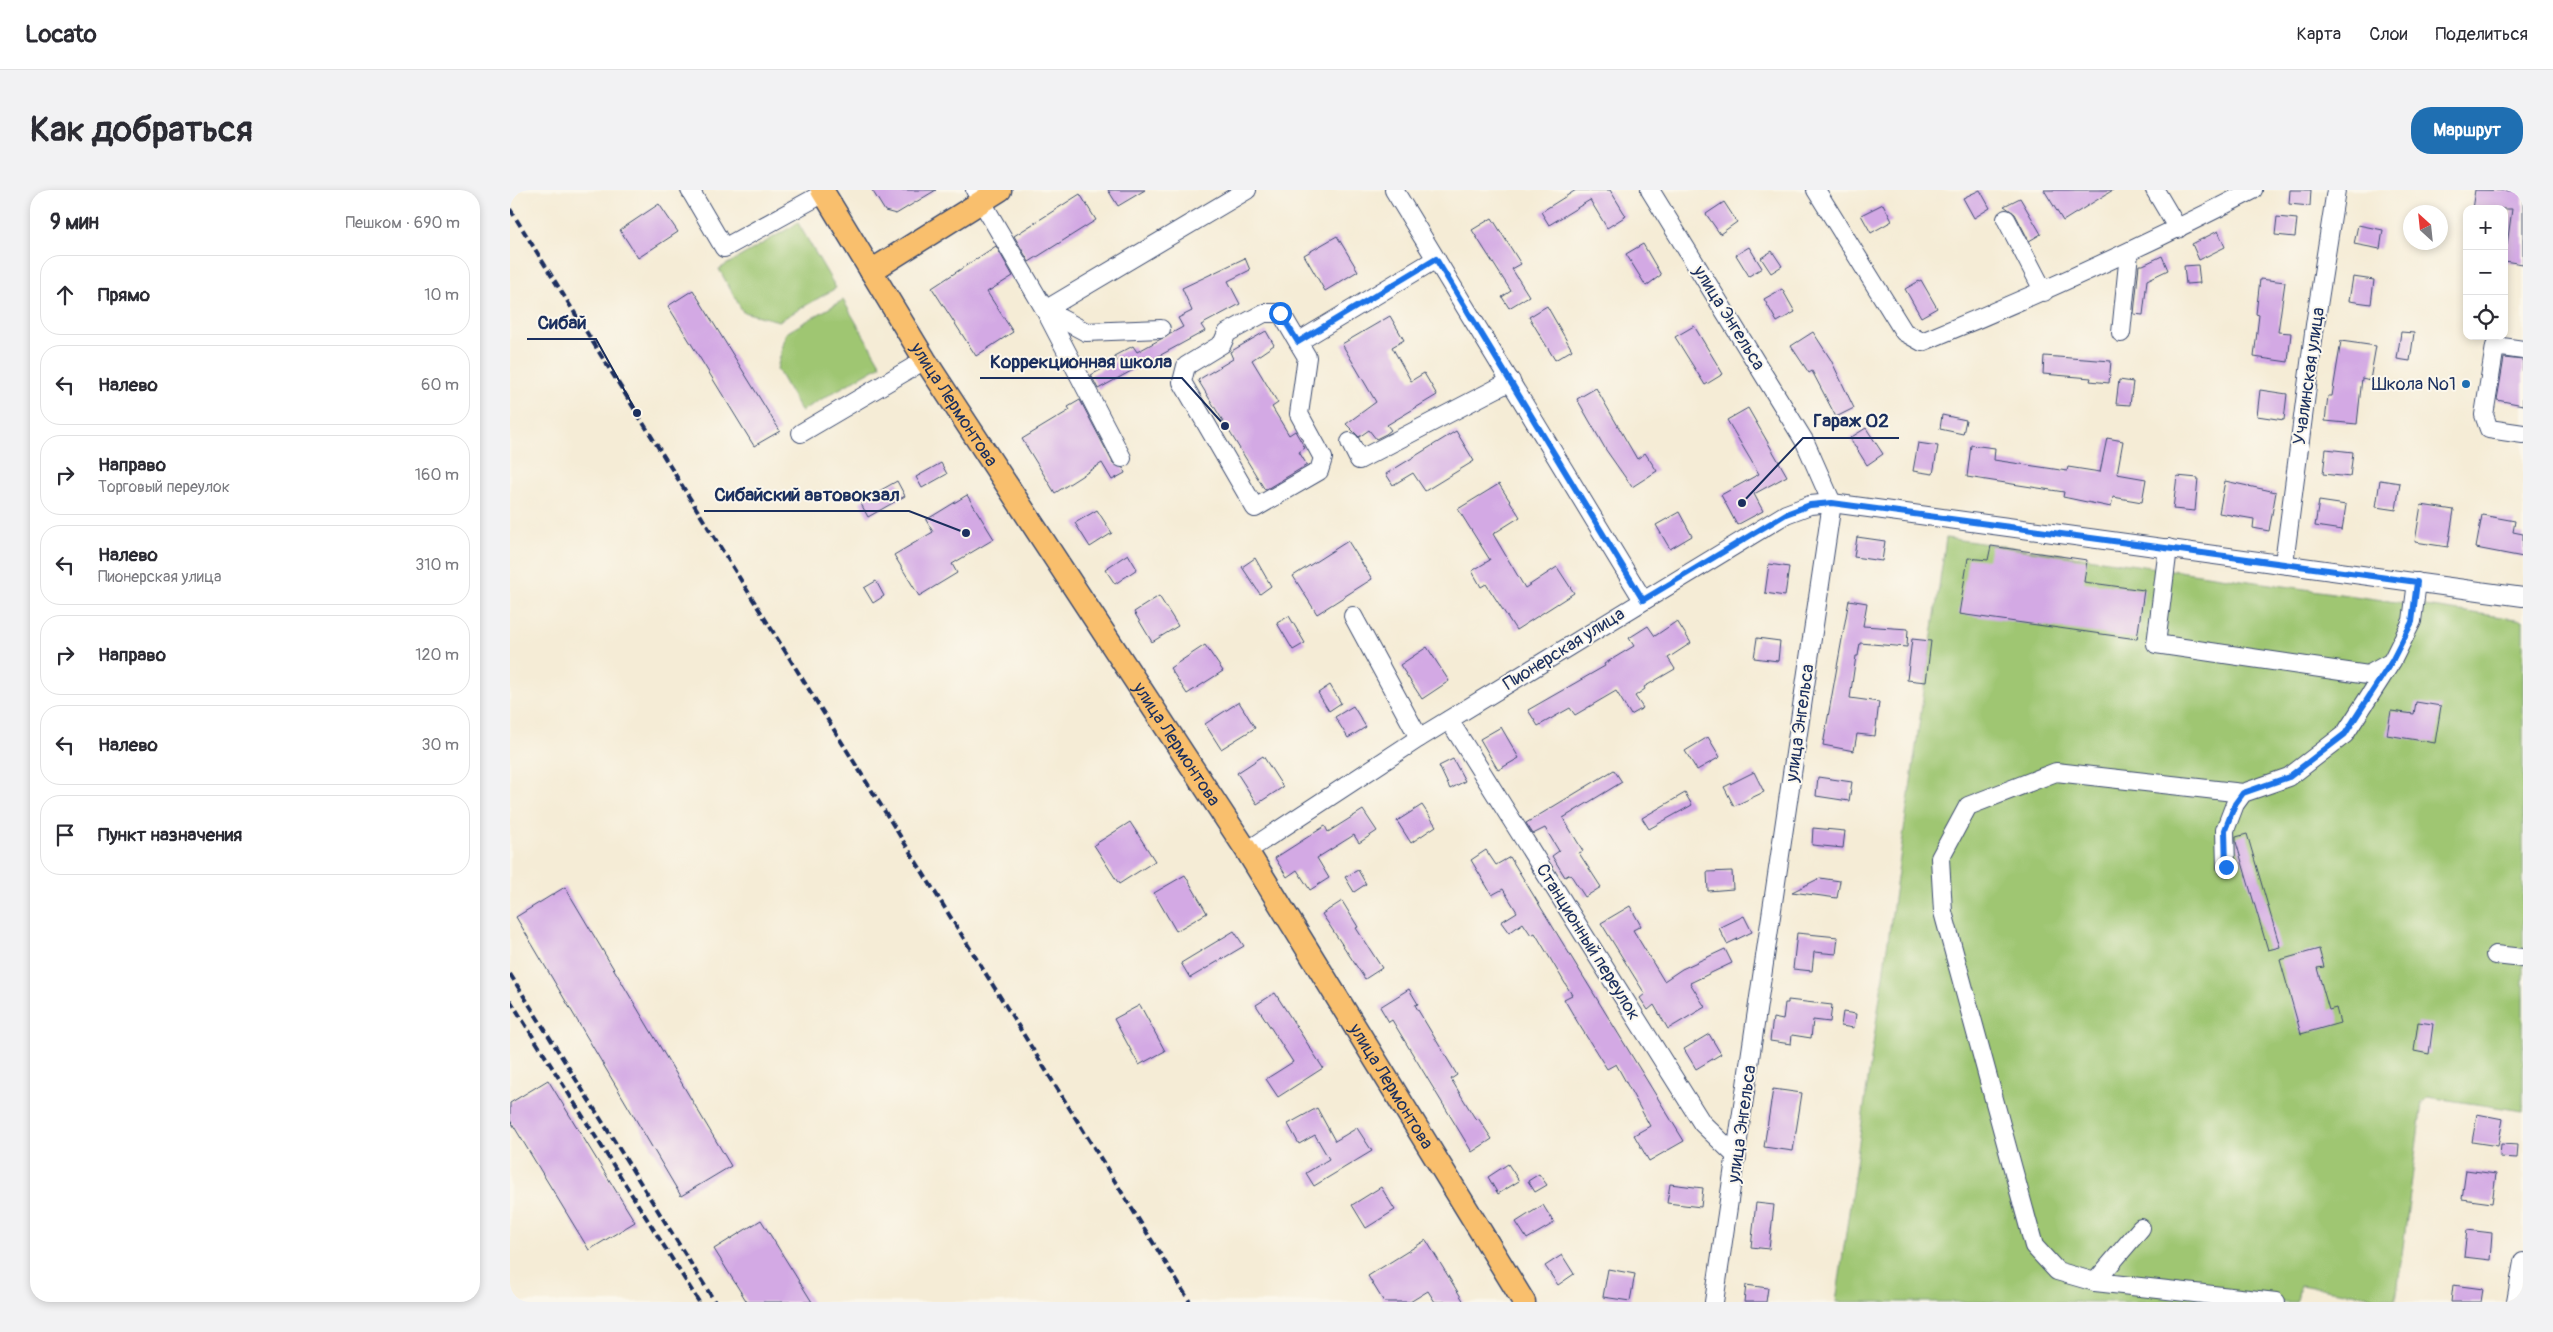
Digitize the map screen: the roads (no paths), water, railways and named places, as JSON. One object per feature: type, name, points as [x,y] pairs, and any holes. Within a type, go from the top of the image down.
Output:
[{"type":"main road","name":"улица Лермонтова","points":[[823,192],[925,360],[1247,851],[1524,1302]]},
{"type":"main road","points":[[870,271],[985,194]]},
{"type":"street","points":[[690,190],[724,248],[823,192]]},
{"type":"street","points":[[1045,310],[1247,190]]},
{"type":"street","points":[[1394,190],[1643,600]]},
{"type":"street","name":"улица Энгельса","points":[[1650,190],[1805,442],[1832,503],[1714,1302]]},
{"type":"street","points":[[1816,190],[1904,332],[1922,342],[2044,292],[2129,253],[2253,190]]},
{"type":"street","points":[[2155,190],[2178,229]]},
{"type":"street","name":"Учалинская улица","points":[[2284,563],[2315,325],[2336,190]]},
{"type":"street","points":[[985,194],[1122,458]]},
{"type":"street","points":[[2006,220],[2044,292]]},
{"type":"street","points":[[2121,333],[2129,253]]},
{"type":"street","points":[[1298,342],[1436,259]]},
{"type":"street","points":[[1045,310],[1086,332],[1162,329]]},
{"type":"street","points":[[1264,313],[1280,313],[1298,342],[1307,357],[1299,414],[1323,458],[1319,471],[1255,508],[1182,382],[1186,366],[1222,344],[1227,333],[1264,313]]},
{"type":"street","points":[[2523,350],[2495,346],[2484,415],[2489,429],[2523,434]]},
{"type":"street","points":[[801,433],[925,360]]},
{"type":"street","points":[[1350,442],[1359,460],[1511,381]]},
{"type":"street","name":"Пионерская улица","points":[[1247,851],[1419,738],[1643,600],[1786,514],[1810,505],[1832,503],[2523,597]]},
{"type":"street","points":[[2168,548],[2156,644],[2368,676],[2392,661]]},
{"type":"street","points":[[2276,1302],[2095,1282],[2056,1272],[2034,1246],[1942,912],[1940,858],[1968,806],[2056,772],[2243,793],[2289,777],[2345,734],[2392,661],[2412,622],[2417,582]]},
{"type":"street","points":[[1353,616],[1419,738]]},
{"type":"street","name":"Станционный переулок","points":[[1449,720],[1702,1123],[1737,1156]]},
{"type":"street","points":[[2226,867],[2225,830],[2235,804],[2243,793]]},
{"type":"street","points":[[2495,955],[2523,958]]},
{"type":"street","points":[[2095,1282],[2141,1228]]},
{"type":"street","points":[[2516,1302],[2523,1262]]},
{"type":"railway","points":[[510,209],[1190,1302]]},
{"type":"railway","points":[[510,974],[715,1302]]},
{"type":"railway","points":[[510,1000],[699,1302]]},
{"type":"place","name":"Школа №1","points":[[2466,384]]},
{"type":"place","name":"Сибай","points":[[637,413]]},
{"type":"place","name":"Коррекционная школа","points":[[1225,426]]},
{"type":"place","name":"Гараж 02","points":[[1742,503]]},
{"type":"place","name":"Сибайский автовокзал","points":[[966,533]]}]
